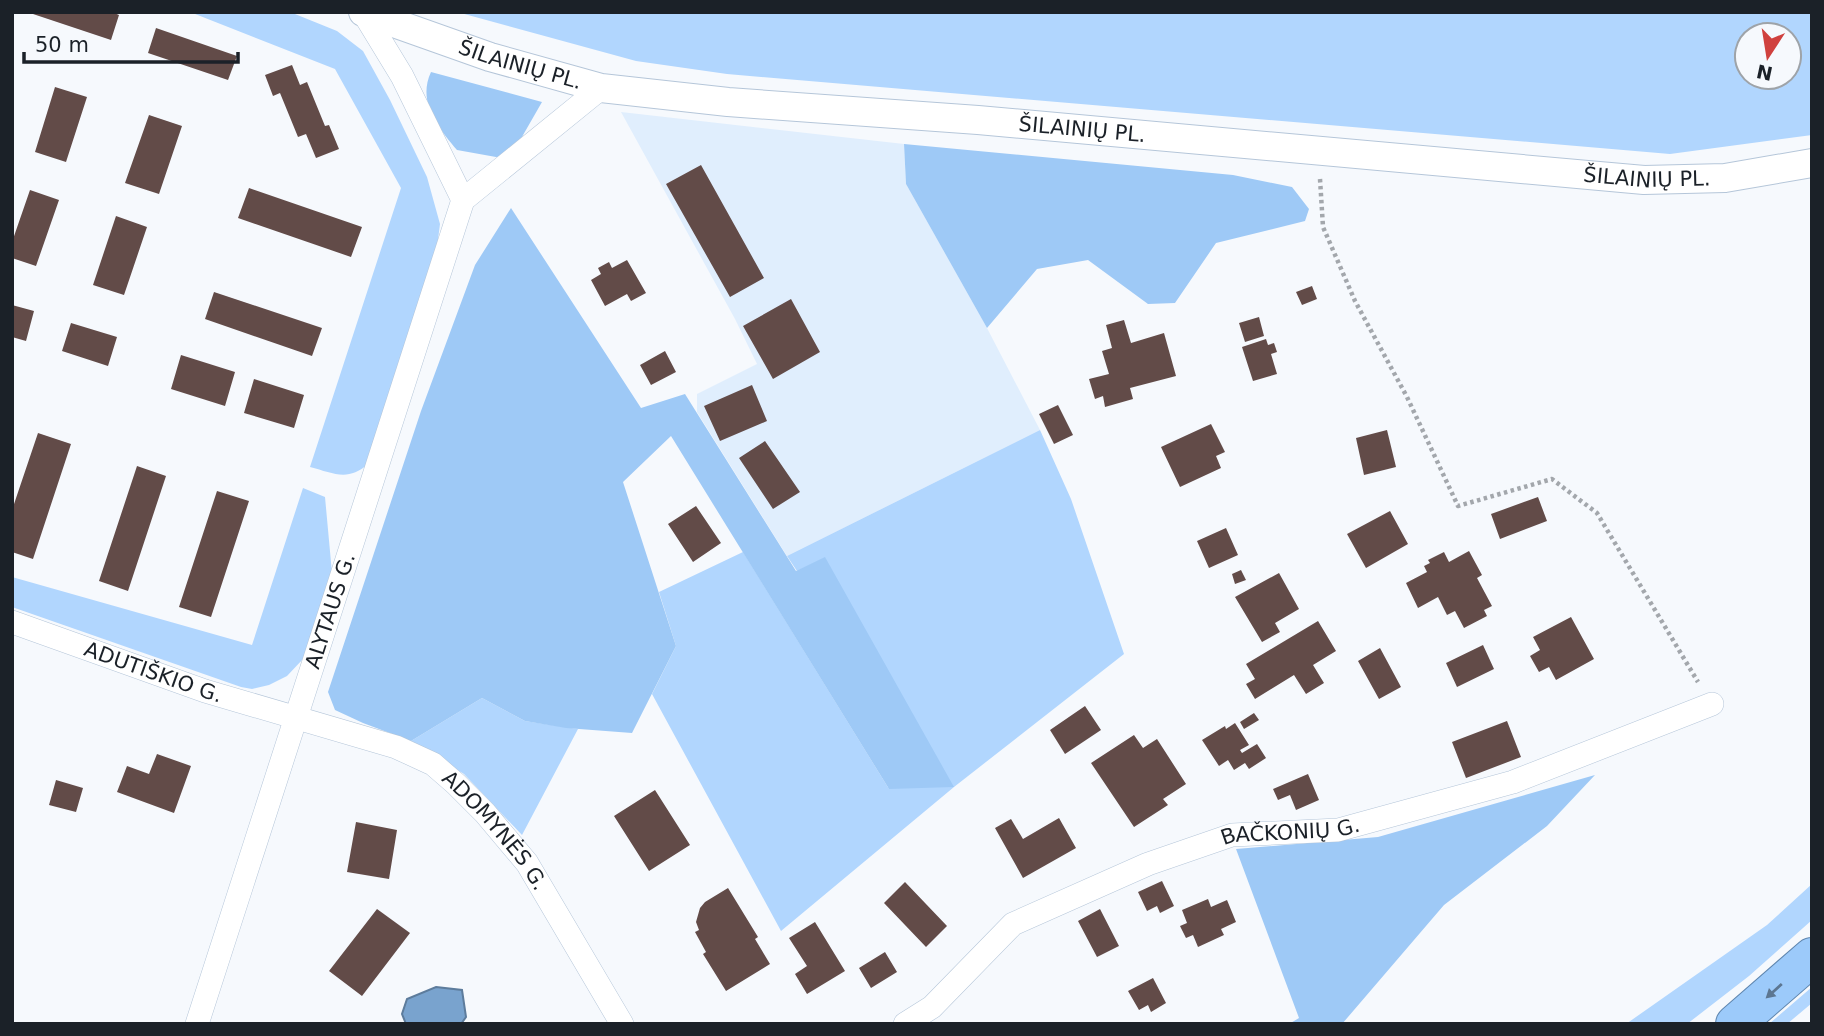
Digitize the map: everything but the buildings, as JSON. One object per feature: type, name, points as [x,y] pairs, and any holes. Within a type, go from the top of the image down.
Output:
[{"type":"highway","points":[[1735,1024],[1812,957]]},
{"type":"street","name":"ŠILAINIŲ PL.","points":[[363,12],[490,57],[601,88],[728,102],[978,120],[1644,180],[1725,178],[1812,163]]},
{"type":"street","points":[[363,12],[402,76],[463,200],[601,88]]},
{"type":"street","name":"ALYTAUS G.","points":[[197,1024],[463,200]]},
{"type":"street","name":"ADUTIŠKIO G.","points":[[12,622],[205,691],[298,717]]},
{"type":"street","name":"BAČKONIŲ G.","points":[[905,1024],[932,1007],[1013,924],[1148,864],[1232,835],[1338,830],[1513,782],[1712,704]]},
{"type":"street","name":"ADOMYNĖS G.","points":[[298,717],[396,747],[433,765],[457,784],[527,863],[622,1024]]},
{"type":"path","points":[[1317,150],[1323,227],[1355,301],[1407,397],[1458,506],[1552,479],[1597,513],[1712,704]]},
{"type":"shaded area","points":[[190,12],[290,12],[337,31],[363,51],[427,177],[440,224],[436,255],[368,464],[354,473],[340,475],[310,467],[401,188],[335,69]]},
{"type":"shaded area","points":[[457,12],[1812,12],[1812,135],[1670,154],[727,74],[636,61]]},
{"type":"shaded area","points":[[431,72],[542,102],[511,156],[496,157],[457,150],[437,123],[428,104],[427,83]]},
{"type":"shaded area","points":[[621,112],[904,144],[906,184],[987,328],[1040,430],[787,556],[697,412],[697,394],[757,364]]},
{"type":"shaded area","points":[[904,144],[1233,175],[1292,187],[1309,209],[1305,221],[1216,243],[1175,303],[1148,304],[1088,260],[1037,269],[987,328],[906,184]]},
{"type":"shaded area","points":[[511,208],[641,408],[685,394],[796,571],[825,557],[954,787],[889,789],[671,436],[623,482],[676,646],[632,733],[566,728],[525,721],[482,698],[411,741],[335,710],[328,692],[421,411],[475,265]]},
{"type":"shaded area","points":[[1040,430],[1071,499],[1124,654],[954,787],[781,931],[652,694],[676,646],[659,592],[743,552],[889,789],[825,558],[797,571],[787,556]]},
{"type":"shaded area","points":[[303,488],[325,497],[332,573],[303,659],[287,676],[269,685],[252,689],[241,687],[12,607],[12,577],[252,645]]},
{"type":"shaded area","points":[[482,698],[525,721],[578,729],[522,835],[464,774],[411,741]]},
{"type":"shaded area","points":[[1595,775],[1547,826],[1444,905],[1342,1024],[1289,1024],[1299,1018],[1236,849],[1378,837]]},
{"type":"shaded area","points":[[1812,884],[1812,920],[1749,976],[1687,1024],[1626,1024],[1767,925]]},
{"type":"shaded area","points":[[436,987],[462,990],[466,1017],[461,1024],[406,1024],[402,1014],[407,999]]},
{"type":"shaded area","points":[[1812,987],[1812,1003],[1787,1024],[1769,1024]]}]
